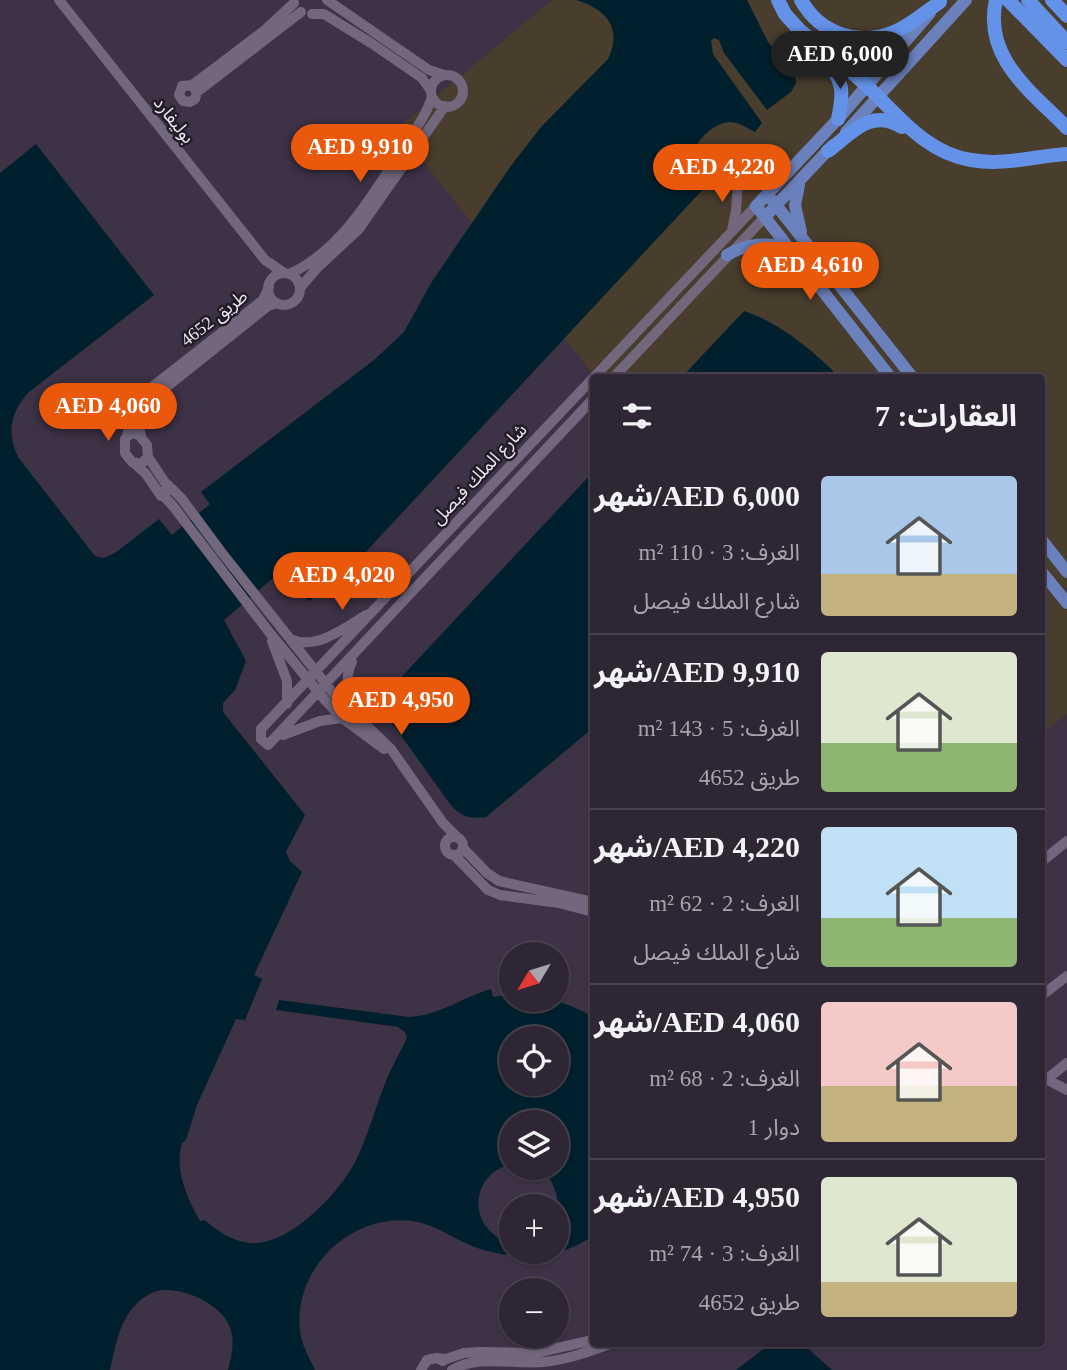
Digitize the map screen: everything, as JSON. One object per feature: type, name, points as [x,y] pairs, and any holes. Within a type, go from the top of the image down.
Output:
[{"type":"highway","points":[[778,0],[785,14],[839,78],[843,91],[838,119]]},
{"type":"highway","points":[[801,0],[817,21],[830,30],[863,39],[897,31],[941,1]]},
{"type":"highway","points":[[996,0],[993,13],[994,32],[1001,56],[1019,79],[1067,128]]},
{"type":"highway","points":[[1052,0],[1067,16]]},
{"type":"highway","points":[[1016,2],[1067,42]]},
{"type":"highway","points":[[1016,2],[1067,60]]},
{"type":"highway","points":[[798,29],[867,86],[922,139]]},
{"type":"highway","points":[[828,151],[865,123],[876,119],[892,121],[952,155],[979,161],[1015,161],[1067,154]]},
{"type":"main road","points":[[765,217],[965,0]]},
{"type":"main road","name":"شارع الملك فيصل","points":[[756,206],[838,119],[941,1]]},
{"type":"main road","points":[[754,176],[793,168]]},
{"type":"main road","points":[[800,181],[795,205],[796,218],[804,242]]},
{"type":"main road","points":[[768,194],[910,374]]},
{"type":"main road","points":[[756,206],[888,374]]},
{"type":"main road","points":[[727,256],[750,245],[764,243],[790,248]]},
{"type":"main road","points":[[1045,544],[1067,572]]},
{"type":"main road","points":[[1045,576],[1067,603]]},
{"type":"street","name":"بوليفارد","points":[[59,0],[265,260],[270,271],[269,285]]},
{"type":"street","points":[[307,13],[195,89],[265,30],[294,1],[307,13],[324,14],[422,78],[439,104],[456,104],[463,92],[460,81],[450,75],[429,70],[326,0],[321,8],[307,13]]},
{"type":"street","points":[[286,273],[298,281],[299,294],[290,303],[277,303],[272,299],[269,285],[275,276],[312,261],[352,220],[423,118],[434,81],[444,75]]},
{"type":"street","points":[[300,288],[317,268],[359,229],[444,106]]},
{"type":"street","points":[[732,230],[738,182]]},
{"type":"street","name":"شارع الملك فيصل","points":[[597,374],[756,206]]},
{"type":"street","points":[[617,374],[765,217]]},
{"type":"street","name":"بوليفارد","points":[[265,260],[286,273]]},
{"type":"street","name":"طريق 4652","points":[[127,436],[131,416],[140,398],[262,300],[269,285]]},
{"type":"street","name":"طريق 4652","points":[[141,436],[140,416],[150,400],[268,306],[277,303]]},
{"type":"street","name":"شارع الملك فيصل","points":[[590,382],[260,733],[261,740],[268,746],[274,740],[590,402]]},
{"type":"street","points":[[164,488],[125,453],[123,446],[127,436],[134,433],[141,436],[164,488],[318,672],[323,688],[342,718],[401,763]]},
{"type":"street","points":[[135,464],[144,462],[148,457]]},
{"type":"street","points":[[180,508],[265,628],[310,680],[375,733]]},
{"type":"street","points":[[290,639],[298,643],[327,637],[378,608]]},
{"type":"street","points":[[265,628],[287,681],[287,704]]},
{"type":"street","points":[[362,648],[350,665],[349,690],[354,703],[401,763],[453,838],[462,840],[463,848],[487,873],[499,881],[590,901]]},
{"type":"street","points":[[274,740],[306,725],[342,718]]},
{"type":"street","points":[[453,838],[446,849],[488,890],[500,895],[559,903],[590,911]]},
{"type":"street","points":[[1045,859],[1067,841]]},
{"type":"street","points":[[454,855],[463,848]]},
{"type":"street","points":[[1045,993],[1067,976]]},
{"type":"street","points":[[1045,1081],[1067,1063]]},
{"type":"street","points":[[1045,1082],[1067,1090]]},
{"type":"street","points":[[421,1370],[427,1360],[446,1359],[464,1353],[535,1353],[590,1341]]},
{"type":"street","points":[[437,1358],[450,1370],[463,1363],[556,1360],[602,1347]]},
{"type":"shaded area","points":[[552,0],[1067,0],[1067,714],[1045,732],[1045,374],[593,374],[397,129]]},
{"type":"water","points":[[576,0],[747,0],[768,42],[795,74],[796,83],[791,92],[767,110],[724,53],[719,40],[714,38],[711,41],[713,54],[762,123],[755,132],[729,122],[716,126],[704,135],[696,148],[694,161],[706,180],[706,186],[335,585],[309,601],[279,573],[224,620],[246,661],[235,690],[223,703],[223,712],[305,815],[286,852],[290,861],[302,872],[254,975],[262,979],[245,1020],[236,1019],[197,1105],[180,1153],[186,1193],[200,1221],[205,1220],[215,1229],[239,1241],[252,1243],[282,1236],[312,1215],[348,1174],[367,1134],[386,1080],[407,1038],[405,1032],[398,1027],[276,1010],[279,1000],[409,1017],[440,1010],[491,989],[493,997],[499,996],[499,1012],[569,1012],[569,1005],[590,1016],[590,1238],[569,1248],[569,1194],[556,1194],[549,1180],[569,1180],[569,1110],[499,1110],[499,1169],[487,1179],[478,1202],[480,1215],[486,1226],[499,1237],[499,1254],[476,1248],[435,1228],[412,1221],[390,1221],[368,1226],[348,1236],[331,1249],[317,1266],[306,1286],[300,1307],[301,1335],[315,1370],[228,1370],[233,1341],[223,1315],[197,1297],[166,1290],[150,1294],[131,1310],[120,1331],[110,1370],[0,1370],[0,173],[36,144],[154,295],[29,392],[14,414],[12,422],[12,439],[18,457],[95,556],[103,558],[115,553],[159,519],[172,535],[210,504],[201,492],[374,360],[404,332],[431,283],[510,167],[541,127],[608,59],[614,38],[609,21],[603,14]]},
{"type":"water","points":[[744,311],[770,322],[796,339],[836,374],[685,374]]},
{"type":"water","points":[[590,475],[590,730],[486,817],[466,816],[450,804],[392,723],[393,686]]},
{"type":"water","points":[[766,1347],[806,1347],[832,1370],[736,1370]]}]
